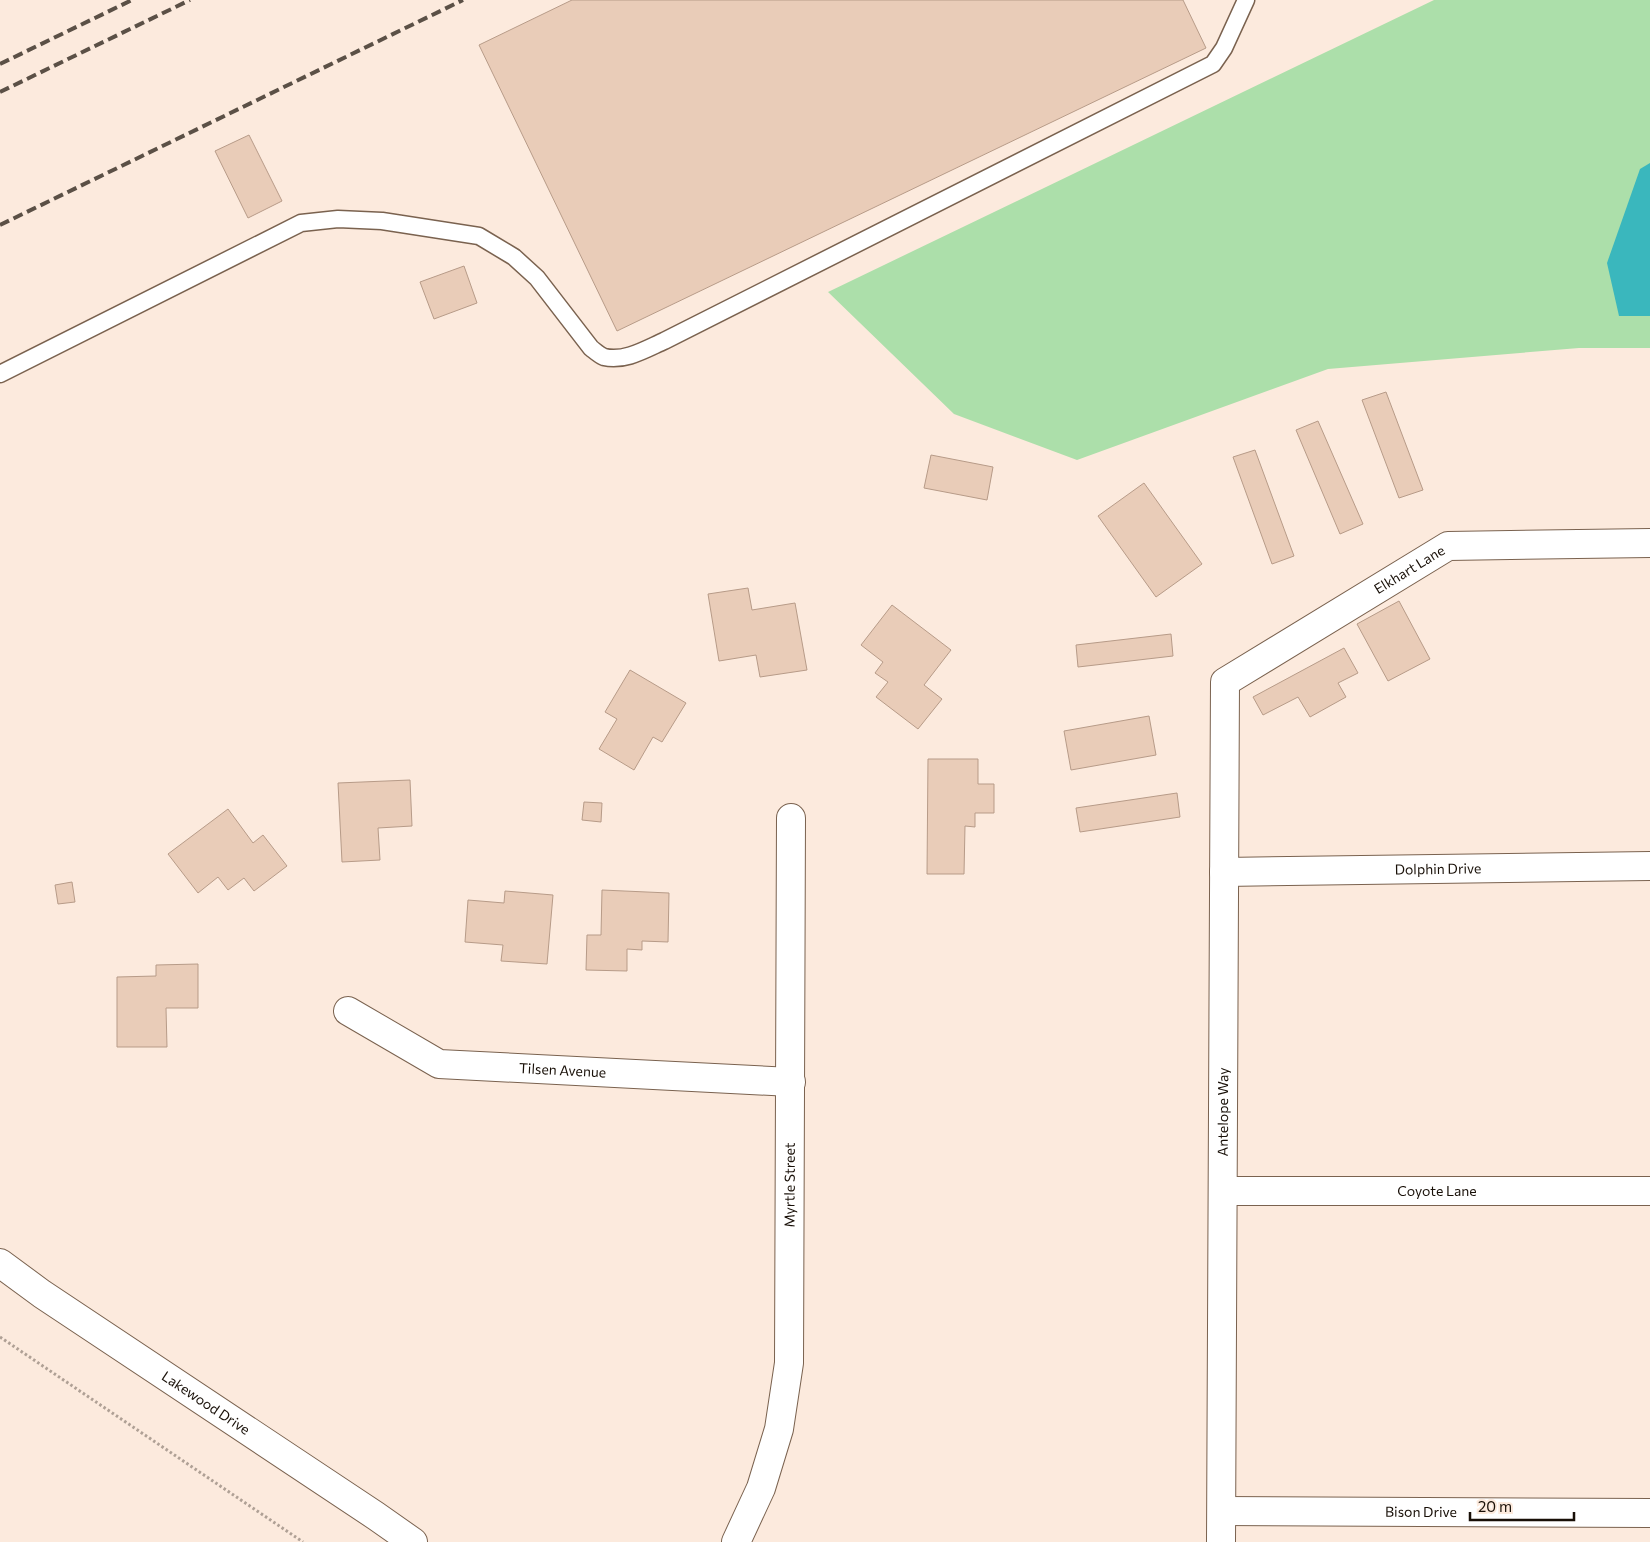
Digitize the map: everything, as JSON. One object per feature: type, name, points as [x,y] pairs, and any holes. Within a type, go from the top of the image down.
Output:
[{"type":"street","name":"Elkhart Lane","points":[[1225,682],[1448,546],[1650,543]]},
{"type":"street","name":"Antelope Way","points":[[1221,1542],[1225,682]]},
{"type":"street","name":"Myrtle Street","points":[[736,1542],[760,1488],[779,1429],[789,1363],[791,818]]},
{"type":"street","name":"Dolphin Drive","points":[[1224,872],[1650,866]]},
{"type":"street","name":"Tilsen Avenue","points":[[348,1011],[439,1064],[791,1082]]},
{"type":"street","name":"Coyote Lane","points":[[1223,1191],[1650,1191]]},
{"type":"street","name":"Lakewood Drive","points":[[0,1263],[42,1294],[414,1542]]},
{"type":"street","name":"Bison Drive","points":[[1222,1511],[1650,1513]]},
{"type":"lane","points":[[0,374],[301,223],[338,219],[382,221],[479,236],[514,257],[537,278],[591,348],[602,356],[618,358],[634,355],[1213,64],[1224,48],[1246,0]]},
{"type":"path","points":[[0,1337],[303,1542]]},
{"type":"green space","points":[[1434,0],[1650,0],[1650,348],[1579,348],[1328,369],[1077,460],[954,414],[828,292]]},
{"type":"water","points":[[1650,163],[1650,316],[1619,316],[1607,263],[1640,169]]},
{"type":"building","points":[[572,0],[1183,0],[1206,48],[617,331],[479,45]]},
{"type":"building","points":[[249,135],[282,201],[248,218],[215,151]]},
{"type":"building","points":[[464,266],[477,303],[434,319],[420,282]]},
{"type":"building","points":[[1386,392],[1423,490],[1399,498],[1362,400]]},
{"type":"building","points":[[1318,421],[1363,524],[1340,534],[1296,430]]},
{"type":"building","points":[[1255,450],[1294,556],[1272,564],[1233,457]]},
{"type":"building","points":[[931,455],[993,467],[987,500],[924,488]]},
{"type":"building","points":[[1144,483],[1202,564],[1156,597],[1098,516]]},
{"type":"building","points":[[748,588],[752,610],[795,603],[807,670],[760,677],[756,655],[719,661],[708,594]]},
{"type":"building","points":[[1399,601],[1430,659],[1388,681],[1357,624]]},
{"type":"building","points":[[892,605],[951,650],[924,685],[942,699],[918,729],[876,697],[888,682],[875,673],[883,662],[861,645]]},
{"type":"building","points":[[1171,634],[1173,656],[1078,667],[1076,645]]},
{"type":"building","points":[[1344,648],[1358,673],[1338,683],[1346,697],[1310,717],[1298,697],[1263,715],[1253,697]]},
{"type":"building","points":[[630,670],[686,703],[662,742],[653,737],[634,770],[599,749],[617,719],[605,712]]},
{"type":"building","points":[[1149,716],[1156,755],[1071,770],[1064,731]]},
{"type":"building","points":[[928,759],[978,759],[978,784],[994,784],[994,813],[975,813],[975,827],[965,826],[964,874],[927,874]]},
{"type":"building","points":[[410,780],[412,826],[378,828],[380,860],[342,862],[338,783]]},
{"type":"building","points":[[1177,793],[1180,817],[1080,832],[1076,808]]},
{"type":"building","points":[[584,802],[602,803],[601,822],[582,820]]},
{"type":"building","points":[[228,809],[253,843],[263,835],[287,866],[254,891],[244,878],[228,890],[218,877],[198,893],[168,854]]},
{"type":"building","points":[[72,882],[75,902],[58,904],[55,885]]},
{"type":"building","points":[[602,890],[669,893],[668,942],[642,941],[642,950],[627,949],[627,971],[586,970],[587,935],[601,935]]},
{"type":"building","points":[[505,891],[553,895],[547,964],[501,961],[503,945],[465,942],[468,900],[504,903]]},
{"type":"building","points":[[198,964],[198,1008],[166,1008],[167,1047],[117,1047],[117,977],[156,976],[156,965]]},
{"type":"railway","points":[[0,64],[132,0]]},
{"type":"railway","points":[[0,92],[190,0]]},
{"type":"railway","points":[[0,225],[463,0]]}]
